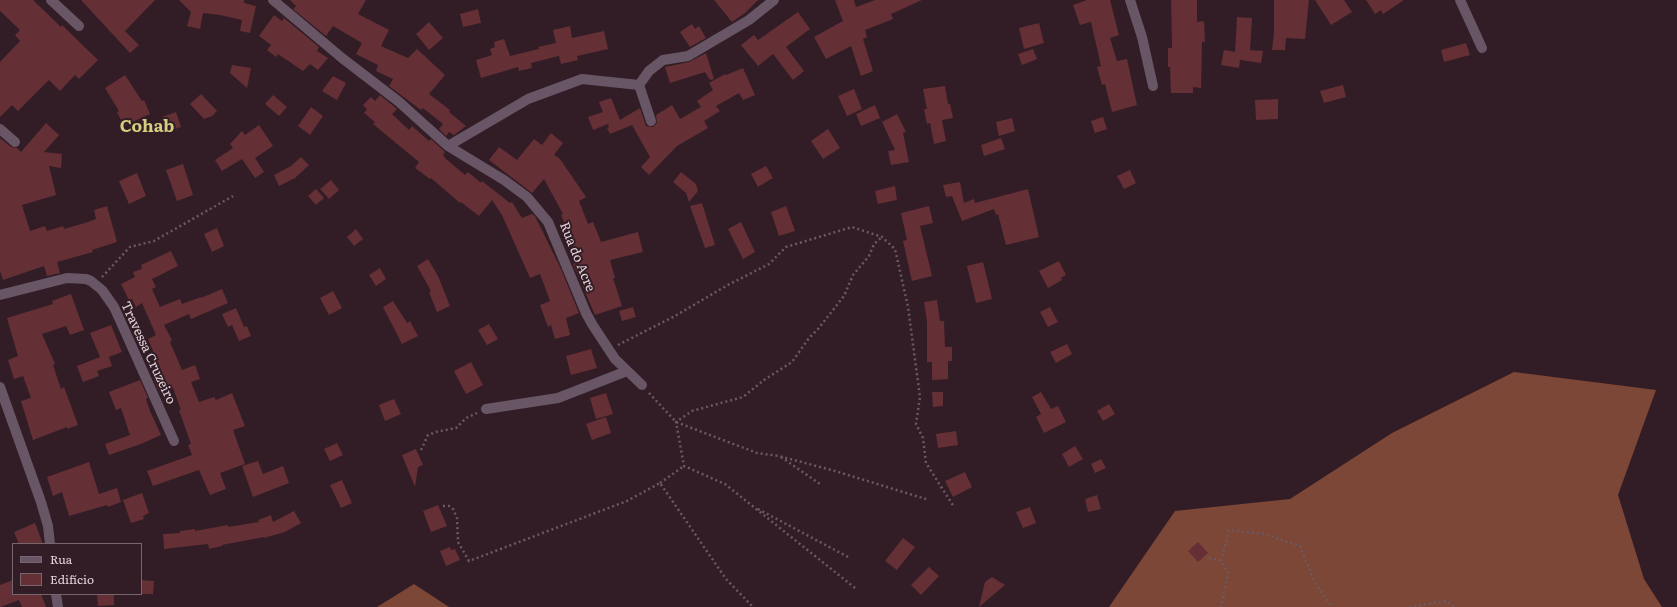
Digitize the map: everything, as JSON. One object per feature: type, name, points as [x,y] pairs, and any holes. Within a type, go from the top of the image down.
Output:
[{"type":"street","points":[[51,0],[79,26]]},
{"type":"street","name":"Rua do Acre","points":[[273,0],[342,58],[398,101],[448,146],[504,180],[527,197],[548,222],[586,313],[608,350],[642,385]]},
{"type":"street","points":[[639,85],[649,70],[663,60],[688,56],[749,20],[774,0]]},
{"type":"street","points":[[1130,0],[1142,37],[1153,86]]},
{"type":"street","points":[[1460,0],[1482,48]]},
{"type":"street","points":[[448,146],[528,99],[582,80],[639,85]]},
{"type":"street","points":[[639,85],[651,121]]},
{"type":"street","points":[[0,129],[15,142]]},
{"type":"street","points":[[0,295],[67,278],[86,279],[95,284]]},
{"type":"street","name":"Travessa Cruzeiro","points":[[95,284],[102,290],[114,307],[174,441]]},
{"type":"street","points":[[486,409],[558,398],[627,371]]},
{"type":"street","points":[[0,387],[41,502],[48,526],[50,543]]},
{"type":"street","points":[[56,595],[58,607]]},
{"type":"path","points":[[95,284],[130,247],[154,241],[233,196]]},
{"type":"path","points":[[608,350],[675,316],[726,286],[769,264],[786,248],[852,227],[882,237],[895,249],[908,307],[920,397],[916,424],[923,438],[926,463],[954,507]]},
{"type":"path","points":[[676,422],[692,411],[743,398],[764,380],[792,362],[809,338],[844,296],[853,275],[869,256],[874,244],[882,237]]},
{"type":"path","points":[[642,385],[676,422],[757,452],[779,456],[835,471],[929,500]]},
{"type":"path","points":[[421,450],[428,435],[456,428],[466,418],[486,409]]},
{"type":"path","points":[[676,422],[684,466]]},
{"type":"path","points":[[779,456],[820,484]]},
{"type":"path","points":[[443,506],[449,506],[453,509],[457,518],[458,542],[469,561],[627,501],[660,483],[684,466]]},
{"type":"path","points":[[684,466],[725,484],[855,588]]},
{"type":"path","points":[[660,483],[726,579],[753,607]]},
{"type":"path","points":[[753,506],[848,557]]},
{"type":"path","points":[[1221,561],[1229,530],[1265,534],[1300,546],[1315,583],[1332,607]]},
{"type":"path","points":[[1209,558],[1221,561],[1228,572],[1221,607]]},
{"type":"path","points":[[1409,607],[1446,601],[1455,607]]},
{"type":"shaded area","points":[[1514,372],[1656,390],[1618,495],[1644,579],[1662,607],[1109,607],[1175,511],[1290,499],[1392,433]]},
{"type":"shaded area","points":[[414,584],[449,607],[377,607]]},
{"type":"building","points":[[0,0],[33,0],[61,27],[62,25],[98,60],[79,79],[75,75],[60,91],[49,80],[18,111],[12,105],[0,117],[0,62],[20,41],[15,35],[20,30],[0,11]]},
{"type":"building","points":[[81,0],[155,0],[125,31],[139,45],[130,53]]},
{"type":"building","points":[[179,0],[244,0],[244,3],[256,6],[250,33],[240,31],[242,20],[203,13],[200,29],[187,26],[191,12]]},
{"type":"building","points":[[290,0],[366,0],[358,14],[389,30],[381,46],[408,58],[417,49],[445,75],[429,94],[450,110],[449,112],[466,126],[454,135],[449,132],[446,136],[439,129],[443,124],[423,108],[421,110],[389,86],[393,79],[376,71],[378,65],[356,54],[362,43],[333,26],[326,36],[293,9],[296,6]]},
{"type":"building","points":[[714,0],[758,0],[745,13],[732,22]]},
{"type":"building","points":[[835,0],[854,0],[856,7],[875,0],[922,0],[891,14],[893,19],[865,30],[867,37],[863,39],[873,71],[861,76],[851,46],[826,59],[814,37],[843,21]]},
{"type":"building","points":[[1087,0],[1110,0],[1119,35],[1110,38],[1117,61],[1127,59],[1137,105],[1112,112],[1105,84],[1102,85],[1097,67],[1101,66],[1091,22],[1080,25],[1073,5]]},
{"type":"building","points":[[1171,0],[1197,0],[1197,22],[1204,21],[1205,42],[1202,42],[1201,88],[1193,87],[1193,93],[1171,93],[1170,67],[1168,67],[1168,48],[1172,48]]},
{"type":"building","points":[[1274,0],[1309,0],[1305,39],[1286,38],[1285,50],[1272,50],[1274,32]]},
{"type":"building","points":[[1315,0],[1344,0],[1352,12],[1331,25]]},
{"type":"building","points":[[1366,0],[1404,0],[1383,14],[1381,10],[1375,14]]},
{"type":"building","points":[[478,9],[481,23],[463,27],[460,14]]},
{"type":"building","points":[[798,12],[810,29],[786,47],[804,71],[793,80],[773,54],[758,66],[741,45],[754,35],[758,40]]},
{"type":"building","points":[[274,15],[282,21],[284,18],[319,47],[317,51],[328,58],[318,70],[310,64],[303,71],[278,54],[276,57],[267,50],[271,45],[259,36]]},
{"type":"building","points":[[1237,17],[1252,18],[1250,50],[1263,51],[1261,63],[1240,60],[1239,68],[1221,65],[1224,50],[1235,52]]},
{"type":"building","points":[[429,22],[443,38],[429,50],[416,34]]},
{"type":"building","points":[[1039,23],[1044,43],[1024,49],[1019,28]]},
{"type":"building","points":[[692,24],[695,29],[699,26],[706,38],[690,47],[680,32]]},
{"type":"building","points":[[570,26],[572,38],[604,31],[608,49],[577,56],[578,60],[561,64],[559,56],[531,63],[532,68],[519,71],[518,67],[481,78],[476,60],[492,55],[490,49],[495,47],[494,42],[504,39],[510,56],[556,43],[553,30]]},
{"type":"building","points":[[1466,43],[1470,55],[1444,62],[1441,50]]},
{"type":"building","points":[[1033,49],[1037,59],[1022,65],[1018,54]]},
{"type":"building","points":[[706,53],[714,79],[710,80],[705,72],[670,83],[665,67],[689,62]]},
{"type":"building","points":[[232,65],[251,68],[247,88],[230,73]]},
{"type":"building","points":[[743,68],[755,95],[743,100],[739,93],[716,106],[720,111],[704,121],[708,128],[677,146],[649,175],[641,167],[650,157],[632,125],[610,134],[607,128],[609,127],[608,124],[593,130],[588,117],[603,112],[599,102],[611,98],[620,120],[640,108],[646,126],[653,127],[657,123],[656,115],[672,105],[680,119],[701,107],[697,101],[713,90],[709,83],[725,74],[726,75]]},
{"type":"building","points":[[125,75],[142,101],[144,100],[150,114],[124,126],[117,112],[119,111],[105,88]]},
{"type":"building","points":[[333,76],[346,83],[337,100],[322,91]]},
{"type":"building","points":[[1343,85],[1346,97],[1324,103],[1320,91]]},
{"type":"building","points":[[945,86],[948,104],[950,104],[953,118],[942,120],[946,141],[934,144],[930,123],[927,124],[924,109],[927,109],[923,89]]},
{"type":"building","points":[[854,89],[862,109],[847,116],[838,96]]},
{"type":"building","points":[[201,94],[217,111],[212,116],[204,119],[190,104]]},
{"type":"building","points":[[273,95],[287,107],[279,116],[265,104]]},
{"type":"building","points":[[380,95],[397,109],[392,114],[409,130],[412,126],[429,141],[431,139],[445,152],[443,155],[446,159],[465,175],[468,172],[510,203],[512,202],[522,218],[532,214],[535,216],[561,269],[579,313],[566,318],[570,335],[555,339],[551,325],[548,327],[540,305],[550,301],[540,274],[530,278],[502,215],[492,200],[479,216],[461,202],[460,203],[431,178],[430,179],[415,168],[419,162],[373,124],[375,122],[364,113],[367,109],[363,105],[371,97],[375,101]]},
{"type":"building","points":[[1278,99],[1278,119],[1256,120],[1255,100]]},
{"type":"building","points":[[875,105],[880,118],[861,126],[856,114]]},
{"type":"building","points":[[311,107],[323,116],[310,135],[298,126]]},
{"type":"building","points":[[176,112],[181,127],[167,132],[162,117]]},
{"type":"building","points":[[897,114],[906,132],[903,133],[909,162],[891,165],[888,151],[895,150],[882,122]]},
{"type":"building","points":[[1103,117],[1107,129],[1095,133],[1091,121]]},
{"type":"building","points":[[1012,118],[1015,131],[999,136],[996,122]]},
{"type":"building","points":[[46,123],[59,135],[44,152],[62,154],[61,168],[49,166],[56,195],[22,205],[30,231],[45,226],[47,231],[63,226],[64,229],[88,222],[96,219],[94,210],[107,206],[117,242],[92,250],[93,252],[57,262],[60,273],[47,276],[44,266],[3,280],[0,271],[0,138],[11,147],[17,148],[21,152]]},
{"type":"building","points":[[259,125],[273,146],[255,158],[264,172],[255,178],[242,159],[222,171],[215,160],[233,148],[230,144],[242,131],[245,135]]},
{"type":"building","points":[[828,129],[840,148],[823,159],[811,141]]},
{"type":"building","points":[[551,133],[563,143],[554,155],[560,159],[586,197],[579,201],[588,224],[593,222],[601,242],[638,232],[643,252],[610,260],[615,278],[613,278],[622,306],[595,315],[573,264],[578,262],[561,215],[563,214],[544,179],[532,193],[489,160],[499,147],[517,160],[534,139],[542,145]]},
{"type":"building","points":[[1001,138],[1005,149],[984,156],[981,145]]},
{"type":"building","points":[[301,157],[309,165],[295,178],[279,186],[274,175],[291,166]]},
{"type":"building","points":[[183,164],[193,195],[177,201],[166,170]]},
{"type":"building","points":[[766,166],[773,178],[758,187],[751,174]]},
{"type":"building","points":[[1130,170],[1136,183],[1124,189],[1117,176]]},
{"type":"building","points":[[681,172],[696,184],[698,191],[689,202],[686,193],[673,182]]},
{"type":"building","points":[[137,173],[146,196],[129,204],[119,181]]},
{"type":"building","points":[[331,180],[339,190],[329,199],[320,189]]},
{"type":"building","points":[[960,182],[964,203],[974,199],[975,203],[1028,189],[1039,237],[1006,245],[998,214],[996,215],[994,209],[962,221],[952,196],[946,197],[943,185]]},
{"type":"building","points":[[895,186],[897,200],[878,204],[875,191]]},
{"type":"building","points":[[316,189],[324,198],[316,205],[308,196]]},
{"type":"building","points":[[702,203],[715,245],[705,248],[690,206]]},
{"type":"building","points":[[786,206],[795,231],[779,236],[771,212]]},
{"type":"building","points":[[929,206],[933,223],[920,226],[932,276],[912,281],[903,241],[907,240],[901,213]]},
{"type":"building","points":[[741,222],[755,252],[743,259],[728,229]]},
{"type":"building","points":[[217,228],[224,246],[212,252],[204,234]]},
{"type":"building","points":[[356,229],[363,239],[354,246],[347,237]]},
{"type":"building","points":[[171,251],[178,266],[152,279],[156,287],[152,289],[160,307],[180,299],[182,304],[222,289],[228,303],[191,319],[189,314],[164,325],[172,340],[170,342],[182,370],[195,365],[200,379],[191,382],[199,402],[214,397],[216,400],[232,393],[245,426],[233,430],[245,464],[220,473],[226,489],[210,495],[199,470],[153,486],[147,471],[192,455],[188,445],[191,444],[173,388],[160,393],[154,380],[164,377],[148,339],[156,335],[142,303],[136,307],[132,299],[129,300],[121,284],[135,277],[133,272],[142,269],[141,265]]},
{"type":"building","points":[[428,259],[438,276],[450,306],[437,312],[429,292],[431,291],[417,266]]},
{"type":"building","points":[[1059,261],[1066,275],[1061,278],[1062,280],[1048,288],[1039,271]]},
{"type":"building","points":[[983,262],[992,299],[976,303],[967,266]]},
{"type":"building","points":[[380,268],[386,279],[376,286],[369,275]]},
{"type":"building","points":[[333,291],[342,308],[329,315],[320,298]]},
{"type":"building","points":[[71,294],[84,330],[70,335],[66,326],[42,334],[55,364],[53,365],[61,389],[64,387],[78,425],[67,429],[67,427],[33,440],[21,401],[31,398],[23,376],[14,379],[8,360],[18,356],[7,318],[53,304],[52,301]]},
{"type":"building","points":[[937,300],[940,321],[944,321],[945,347],[952,347],[952,361],[948,361],[948,379],[932,380],[932,362],[927,362],[927,321],[924,302]]},
{"type":"building","points":[[393,301],[407,323],[410,321],[418,336],[402,344],[383,307]]},
{"type":"building","points":[[633,307],[636,317],[622,321],[619,311]]},
{"type":"building","points":[[1050,307],[1058,322],[1048,327],[1040,312]]},
{"type":"building","points":[[236,308],[244,327],[247,326],[251,336],[239,341],[232,325],[228,327],[222,314]]},
{"type":"building","points":[[489,324],[498,339],[487,345],[478,330]]},
{"type":"building","points":[[111,325],[122,352],[109,357],[112,366],[97,371],[99,376],[83,382],[77,366],[100,357],[90,333]]},
{"type":"building","points":[[1067,344],[1072,354],[1056,363],[1050,352]]},
{"type":"building","points":[[591,349],[597,368],[571,375],[566,356]]},
{"type":"building","points":[[471,362],[483,385],[466,394],[454,371]]},
{"type":"building","points":[[140,380],[148,398],[146,399],[150,411],[161,435],[141,444],[109,455],[105,444],[130,435],[121,408],[116,410],[109,392]]},
{"type":"building","points":[[932,392],[943,392],[943,406],[933,407]]},
{"type":"building","points":[[1041,392],[1051,409],[1058,406],[1066,422],[1044,433],[1036,417],[1041,414],[1032,397]]},
{"type":"building","points":[[606,393],[613,414],[596,419],[590,398]]},
{"type":"building","points":[[394,399],[401,414],[385,421],[379,405]]},
{"type":"building","points":[[1109,404],[1115,414],[1103,421],[1097,411]]},
{"type":"building","points":[[606,417],[611,433],[592,440],[586,424]]},
{"type":"building","points":[[956,431],[958,445],[938,448],[936,434]]},
{"type":"building","points":[[337,443],[343,455],[330,461],[324,449]]},
{"type":"building","points":[[1075,446],[1083,459],[1069,467],[1062,454]]},
{"type":"building","points":[[416,449],[423,465],[418,467],[415,487],[402,455]]},
{"type":"building","points":[[1101,459],[1106,468],[1095,473],[1091,464]]},
{"type":"building","points":[[258,461],[263,474],[283,466],[289,483],[253,497],[242,466]]},
{"type":"building","points":[[89,462],[99,494],[117,488],[121,502],[108,507],[107,505],[69,516],[62,492],[53,496],[47,477]]},
{"type":"building","points":[[965,472],[972,487],[953,497],[945,481]]},
{"type":"building","points":[[342,480],[352,503],[341,508],[330,485]]},
{"type":"building","points":[[142,493],[149,513],[143,516],[144,519],[131,523],[123,500]]},
{"type":"building","points":[[1097,495],[1101,509],[1088,512],[1085,499]]},
{"type":"building","points":[[438,505],[447,526],[431,532],[423,511]]},
{"type":"building","points":[[1030,507],[1036,523],[1023,528],[1016,512]]},
{"type":"building","points":[[294,511],[301,523],[285,532],[264,538],[222,545],[209,549],[208,544],[164,549],[163,534],[259,522],[258,520],[271,515],[273,522]]},
{"type":"building","points":[[35,523],[43,543],[19,543],[14,532]]},
{"type":"building","points":[[903,538],[915,547],[897,570],[885,561]]},
{"type":"building","points":[[1198,542],[1208,553],[1198,562],[1188,551]]},
{"type":"building","points":[[450,547],[451,550],[455,549],[460,560],[446,566],[440,551]]},
{"type":"building","points":[[929,567],[939,576],[921,595],[911,585]]},
{"type":"building","points":[[992,577],[1005,585],[979,607],[985,582]]},
{"type":"building","points":[[12,580],[12,595],[41,595],[46,607],[22,607],[19,600],[0,607],[0,585]]},
{"type":"building","points":[[142,580],[154,581],[153,594],[142,594]]},
{"type":"building","points":[[97,595],[114,595],[114,605],[98,606]]},
{"type":"district","name":"Cohab","points":[[147,127]]}]
